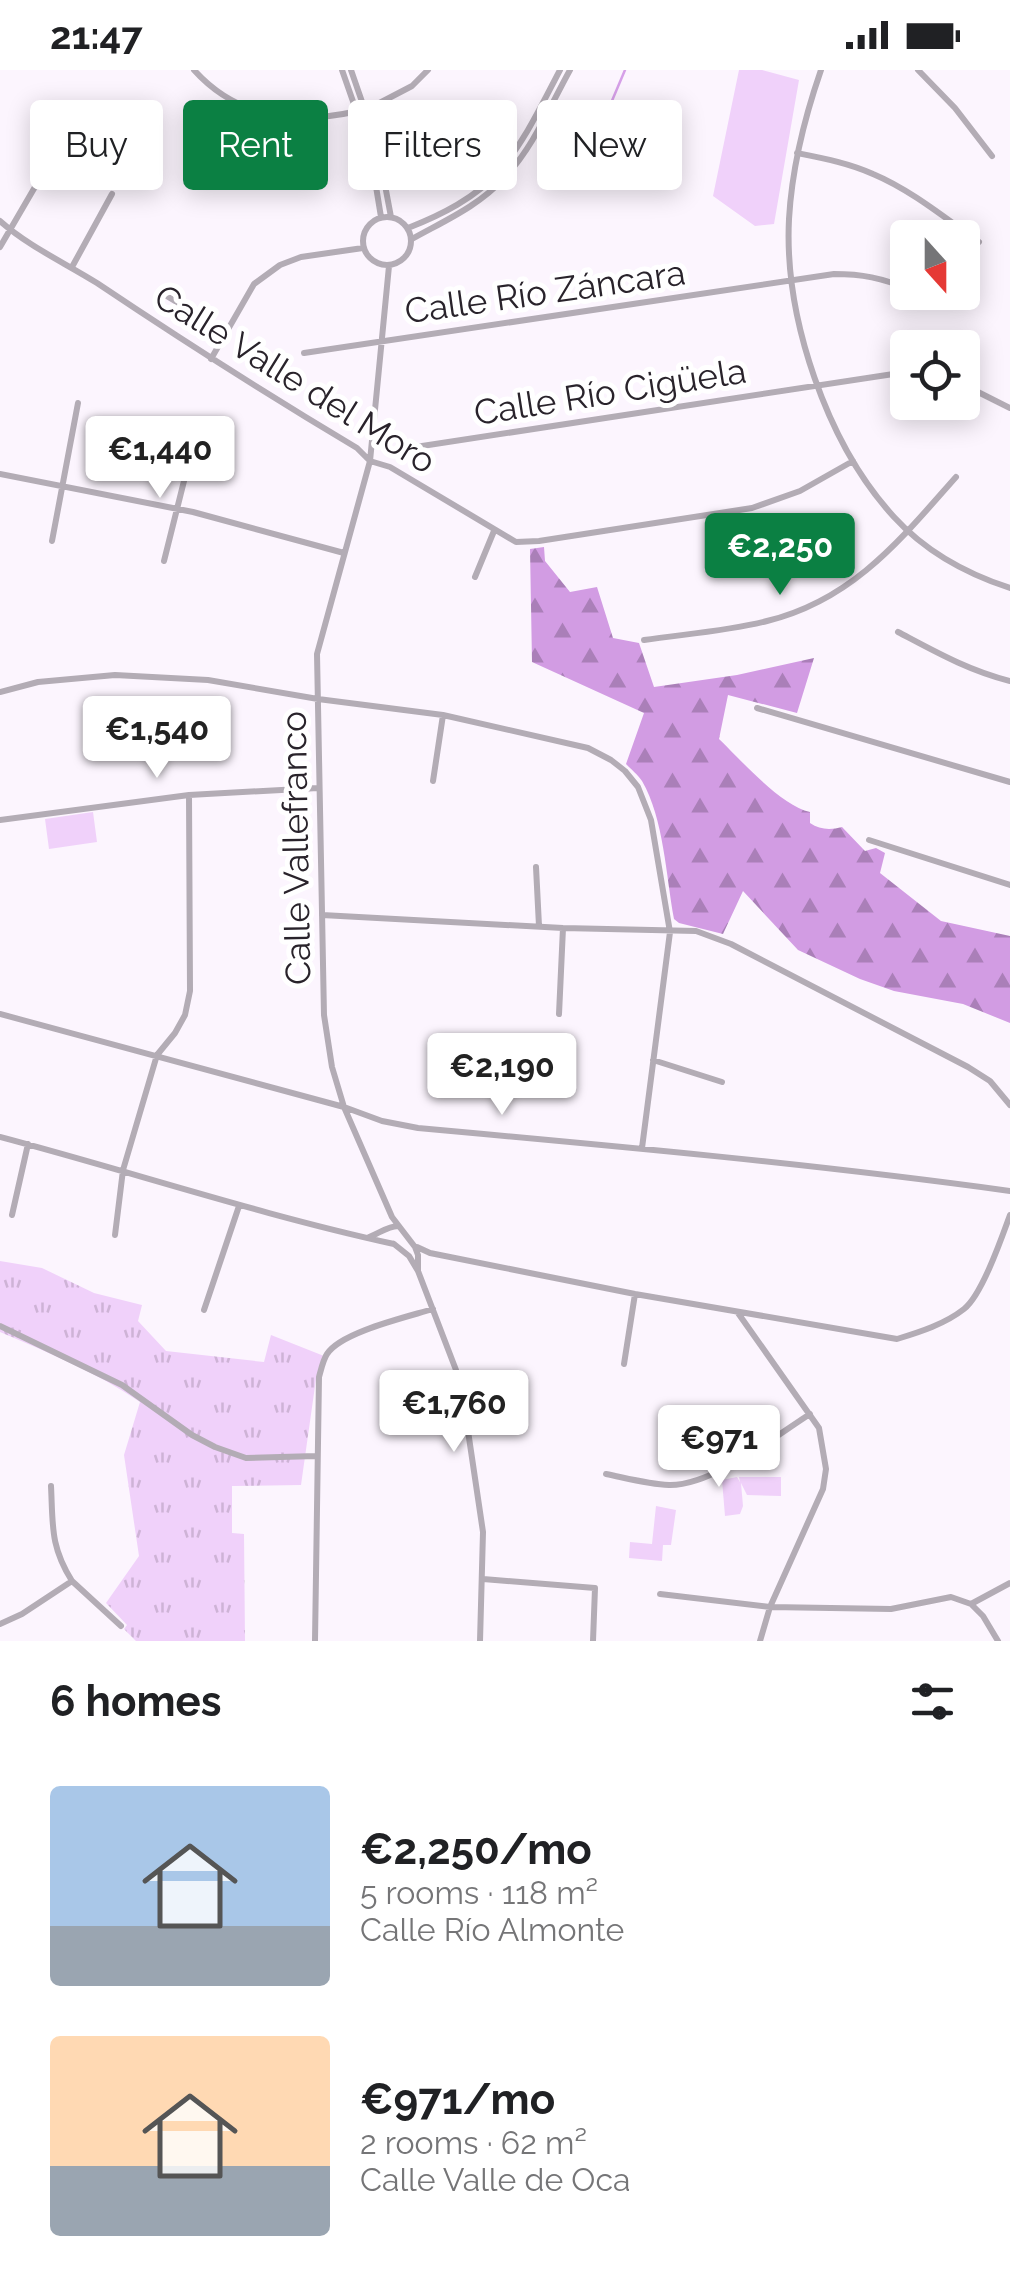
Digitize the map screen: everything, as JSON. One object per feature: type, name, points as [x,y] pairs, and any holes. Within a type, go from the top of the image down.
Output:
[{"type":"street","points":[[194,70],[204,82],[236,103],[264,114],[301,120],[348,114]]},
{"type":"street","points":[[342,70],[357,100]]},
{"type":"street","points":[[351,70],[359,100]]},
{"type":"street","points":[[390,100],[428,70]]},
{"type":"street","points":[[408,228],[471,196],[498,172],[519,145],[560,70]]},
{"type":"street","points":[[412,239],[476,203],[504,179],[526,150],[570,70]]},
{"type":"street","points":[[821,70],[797,152],[789,217],[792,280],[801,332],[818,386],[854,461],[880,500],[908,531],[936,554],[976,576],[1010,588]]},
{"type":"street","points":[[918,70],[992,156]]},
{"type":"street","points":[[797,152],[883,179],[948,220]]},
{"type":"street","points":[[0,247],[34,190]]},
{"type":"street","points":[[376,190],[381,218]]},
{"type":"street","points":[[387,190],[392,217]]},
{"type":"street","points":[[72,267],[112,194]]},
{"type":"street","points":[[392,217],[408,228],[412,239],[404,260],[390,266],[373,262],[364,248],[363,235],[375,220],[392,217]]},
{"type":"street","name":"Calle Valle del Moro","points":[[0,221],[357,448],[370,461],[390,467],[516,542],[752,508],[800,491],[854,461]]},
{"type":"street","points":[[212,359],[254,284],[280,264],[301,256],[364,248]]},
{"type":"street","name":"Calle Vallefranco","points":[[390,266],[370,461],[317,654],[324,1015],[332,1067],[344,1107],[392,1216],[414,1253],[456,1370],[483,1532],[480,1641]]},
{"type":"street","name":"Calle Río Záncara","points":[[304,353],[834,274],[860,274],[890,282]]},
{"type":"street","points":[[165,295],[225,331]]},
{"type":"street","name":"Calle Río Cigüela","points":[[409,448],[890,375]]},
{"type":"street","points":[[980,393],[1010,408]]},
{"type":"street","points":[[52,542],[78,403]]},
{"type":"street","points":[[164,562],[192,449]]},
{"type":"street","points":[[0,474],[176,509],[344,553]]},
{"type":"street","points":[[644,640],[767,621],[814,604],[886,555],[956,477]]},
{"type":"street","points":[[476,577],[494,531]]},
{"type":"street","points":[[898,632],[954,662],[1010,681]]},
{"type":"street","points":[[0,692],[38,682],[114,675],[208,680],[443,715],[588,748],[612,760],[626,770],[638,787],[650,820],[670,932],[642,1148]]},
{"type":"street","points":[[757,708],[1010,782]]},
{"type":"street","points":[[433,781],[443,715]]},
{"type":"street","points":[[0,820],[189,795],[318,788]]},
{"type":"street","points":[[114,1235],[122,1170],[156,1055],[185,1015],[190,991],[189,795]]},
{"type":"street","points":[[869,840],[1010,885]]},
{"type":"street","points":[[536,867],[539,926]]},
{"type":"street","points":[[322,915],[696,931],[731,944],[968,1067],[990,1080],[1010,1106]]},
{"type":"street","points":[[559,1014],[563,928]]},
{"type":"street","points":[[0,1014],[344,1107],[382,1122],[1010,1191]]},
{"type":"street","points":[[653,1060],[722,1082]]},
{"type":"street","points":[[0,1137],[239,1206],[393,1244],[401,1240],[401,1230],[390,1227],[368,1237]]},
{"type":"street","points":[[12,1215],[28,1144]]},
{"type":"street","points":[[204,1310],[239,1206]]},
{"type":"street","points":[[414,1253],[430,1252],[738,1313],[897,1338],[925,1330],[967,1308],[1010,1215]]},
{"type":"street","points":[[385,1232],[386,1239],[393,1244]]},
{"type":"street","name":"Calle Vallefranco","points":[[393,1244],[414,1253]]},
{"type":"street","points":[[624,1364],[635,1294]]},
{"type":"street","points":[[315,1641],[319,1377],[326,1354],[338,1342],[432,1309]]},
{"type":"street","points":[[738,1313],[819,1428],[826,1469],[822,1489],[770,1608],[760,1641]]},
{"type":"street","points":[[0,1326],[122,1385],[192,1436],[215,1447],[246,1458],[316,1456]]},
{"type":"street","points":[[606,1474],[670,1485],[691,1482],[752,1452],[810,1414]]},
{"type":"street","points":[[51,1486],[53,1538],[60,1562],[72,1581],[120,1626]]},
{"type":"street","points":[[483,1578],[595,1588],[593,1641]]},
{"type":"street","points":[[0,1624],[72,1581]]},
{"type":"street","points":[[971,1604],[1010,1583]]},
{"type":"street","points":[[660,1594],[770,1608],[891,1609],[951,1597],[971,1604],[998,1641]]},
{"type":"green space","points":[[739,70],[762,70],[799,80],[774,224],[755,226],[713,196]]},
{"type":"green space","points":[[544,547],[545,561],[570,592],[597,587],[613,638],[639,643],[654,687],[814,658],[797,713],[728,695],[719,739],[774,792],[810,812],[810,823],[826,829],[842,827],[865,851],[876,848],[885,853],[880,873],[941,921],[1010,936],[1010,1023],[963,1004],[894,991],[798,950],[743,891],[723,934],[674,919],[655,813],[642,781],[626,764],[644,713],[532,662],[530,549]]},
{"type":"green space","points":[[93,812],[97,842],[49,849],[45,819]]},
{"type":"green space","points":[[0,1261],[42,1268],[94,1293],[142,1305],[138,1321],[166,1351],[264,1362],[271,1335],[324,1356],[316,1379],[301,1485],[232,1486],[232,1533],[244,1534],[245,1641],[136,1641],[106,1603],[139,1556],[124,1455],[140,1402],[89,1372],[0,1332]]},
{"type":"green space","points":[[737,1477],[740,1482],[739,1477],[781,1477],[781,1496],[747,1495],[741,1483],[740,1514],[725,1516],[722,1480]]},
{"type":"green space","points":[[656,1506],[676,1510],[671,1545],[663,1545],[662,1561],[629,1558],[630,1542],[652,1544]]},
{"type":"waterway","points":[[612,100],[625,70]]}]
